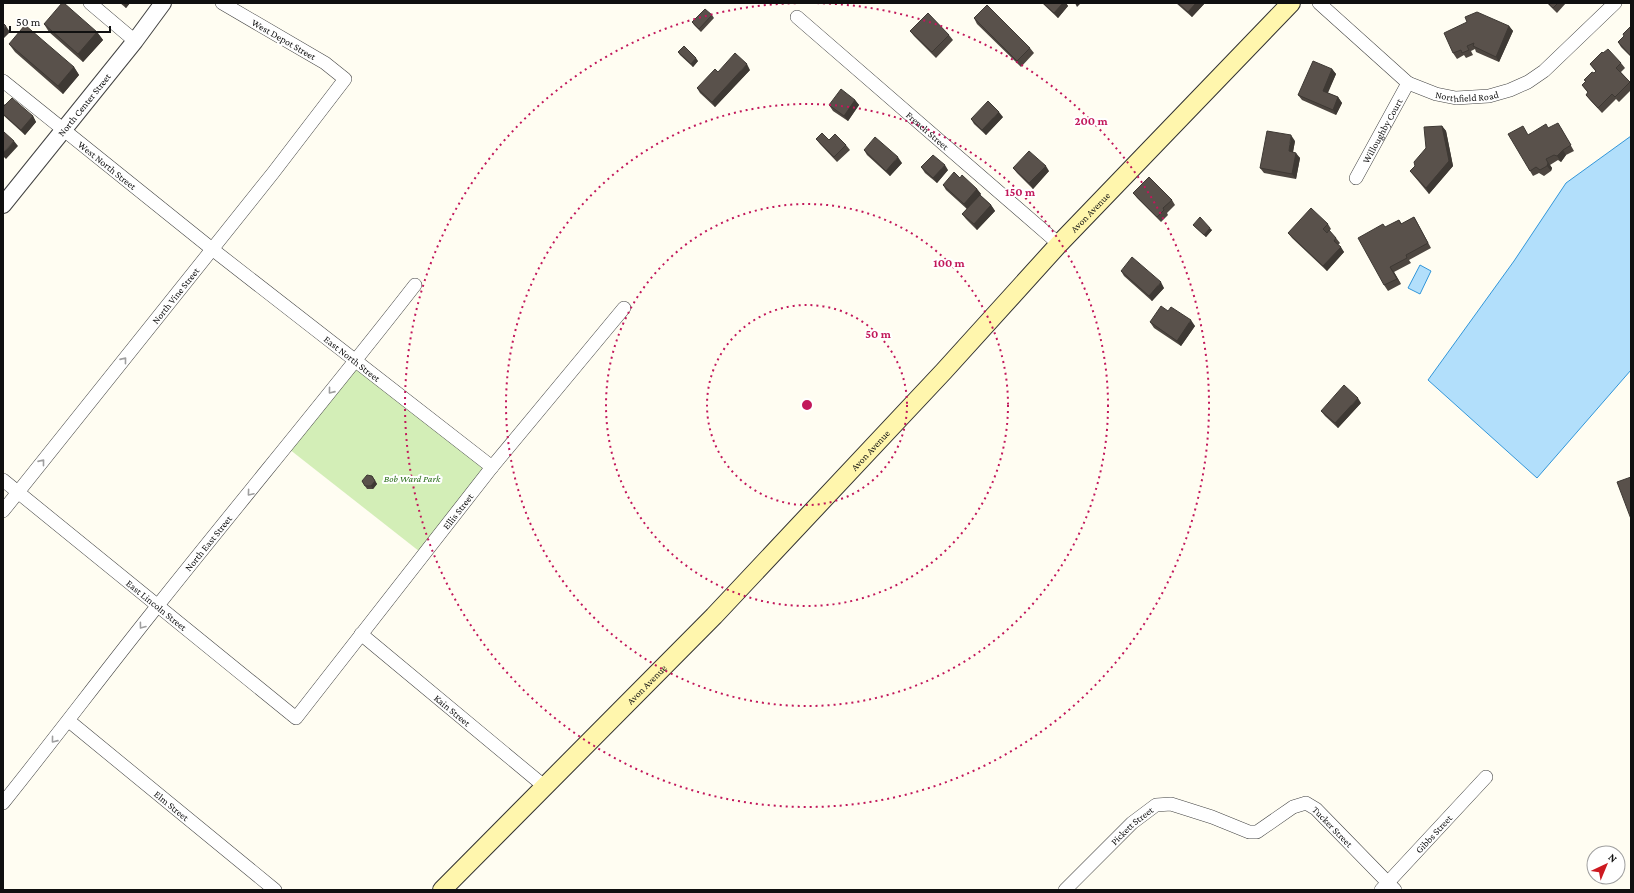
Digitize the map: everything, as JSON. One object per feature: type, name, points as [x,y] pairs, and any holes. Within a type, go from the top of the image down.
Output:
[{"type":"main road","name":"Avon Avenue","points":[[442,890],[714,616],[944,371],[1059,244],[1291,3]]},
{"type":"street","points":[[90,3],[135,40]]},
{"type":"street","name":"North Center Street","points":[[3,204],[163,3]]},
{"type":"street","name":"West Depot Street","points":[[222,3],[325,63],[344,79]]},
{"type":"street","name":"Northfield Road","points":[[1320,3],[1408,83],[1436,94],[1456,98],[1489,96],[1510,90],[1528,82],[1544,71],[1615,3]]},
{"type":"street","name":"French Street","points":[[797,17],[1059,244]]},
{"type":"street","name":"North Vine Street","points":[[3,510],[273,173],[344,79]]},
{"type":"street","name":"West North Street","points":[[3,81],[212,249]]},
{"type":"street","name":"Willoughby Court","points":[[1356,178],[1408,83]]},
{"type":"street","name":"East North Street","points":[[212,249],[492,468]]},
{"type":"street","name":"North East Street","points":[[3,803],[158,606],[356,361],[415,285]]},
{"type":"street","name":"Ellis Street","points":[[296,718],[492,468],[624,308]]},
{"type":"street","name":"East Lincoln Street","points":[[3,480],[296,718]]},
{"type":"street","name":"Kain Street","points":[[361,634],[544,786]]},
{"type":"street","name":"Elm Street","points":[[69,721],[275,890]]},
{"type":"street","name":"Gibbs Street","points":[[1388,887],[1486,777]]},
{"type":"street","name":"Tucker Street","points":[[1238,828],[1249,832],[1257,832],[1292,807],[1306,803],[1316,809],[1388,887]]},
{"type":"street","name":"Pickett Street","points":[[1065,890],[1132,823],[1156,805],[1171,804],[1212,817],[1238,828]]},
{"type":"green space","name":"Bob Ward Park","points":[[356,368],[490,470],[424,555],[289,449]]},
{"type":"water","points":[[1631,136],[1631,370],[1537,478],[1428,380],[1514,261],[1566,183]]},
{"type":"water","points":[[1420,265],[1431,271],[1420,294],[1408,288]]},
{"type":"building","points":[[62,3],[64,3],[97,32],[78,54],[44,24]]},
{"type":"building","points":[[1043,3],[1063,3],[1054,13]]},
{"type":"building","points":[[1178,3],[1196,3],[1188,12]]},
{"type":"building","points":[[1548,3],[1558,3],[1553,8]]},
{"type":"building","points":[[987,5],[1030,48],[1017,61],[974,18]]},
{"type":"building","points":[[705,9],[712,15],[699,29],[692,22]]},
{"type":"building","points":[[1477,12],[1509,26],[1496,57],[1473,46],[1474,43],[1467,46],[1469,50],[1462,53],[1461,50],[1453,53],[1444,33],[1467,22],[1465,17]]},
{"type":"building","points":[[928,13],[949,35],[932,52],[910,31]]},
{"type":"building","points":[[3,23],[6,26],[3,30]]},
{"type":"building","points":[[25,25],[74,67],[58,86],[9,44]]},
{"type":"building","points":[[1631,26],[1631,56],[1618,42]]},
{"type":"building","points":[[684,46],[696,58],[691,64],[678,52]]},
{"type":"building","points":[[1608,49],[1621,63],[1616,68],[1630,82],[1615,97],[1612,94],[1598,108],[1586,95],[1588,92],[1582,85],[1586,81],[1584,80],[1592,72],[1594,73],[1596,71],[1590,64],[1602,52],[1603,53]]},
{"type":"building","points":[[735,53],[747,64],[712,102],[697,88],[715,69],[718,72]]},
{"type":"building","points":[[1313,61],[1332,69],[1323,91],[1338,97],[1333,110],[1298,95]]},
{"type":"building","points":[[841,89],[855,100],[844,116],[829,105]]},
{"type":"building","points":[[12,98],[33,116],[21,130],[3,114],[3,107]]},
{"type":"building","points":[[988,101],[999,112],[982,130],[971,119]]},
{"type":"building","points":[[1558,123],[1571,145],[1557,156],[1554,155],[1546,159],[1548,163],[1547,166],[1540,170],[1536,167],[1530,171],[1508,134],[1523,126],[1528,135],[1546,124],[1548,128]]},
{"type":"building","points":[[1442,126],[1449,161],[1426,188],[1410,171],[1415,166],[1414,162],[1426,148],[1424,127]]},
{"type":"building","points":[[1267,131],[1291,135],[1289,151],[1296,153],[1292,174],[1260,168]]},
{"type":"building","points":[[4,132],[14,141],[3,153],[3,133]]},
{"type":"building","points":[[822,133],[829,140],[835,134],[846,145],[834,157],[816,139]]},
{"type":"building","points":[[875,137],[898,157],[886,171],[864,150]]},
{"type":"building","points":[[1029,151],[1046,166],[1029,183],[1013,168]]},
{"type":"building","points":[[933,155],[945,165],[933,178],[921,167]]},
{"type":"building","points":[[954,172],[960,178],[962,175],[977,189],[964,204],[943,185]]},
{"type":"building","points":[[1149,177],[1172,200],[1163,208],[1164,210],[1157,217],[1133,193]]},
{"type":"building","points":[[980,195],[991,205],[974,224],[962,214]]},
{"type":"building","points":[[1311,208],[1328,224],[1323,229],[1327,233],[1329,230],[1336,238],[1334,241],[1341,247],[1323,266],[1288,233]]},
{"type":"building","points":[[1200,217],[1210,228],[1204,235],[1193,225]]},
{"type":"building","points":[[1414,217],[1428,243],[1406,255],[1407,258],[1390,267],[1397,279],[1384,285],[1358,238],[1383,224],[1385,227],[1399,220],[1401,224]]},
{"type":"building","points":[[1132,257],[1161,282],[1149,296],[1121,271]]},
{"type":"building","points":[[1161,306],[1168,311],[1171,307],[1191,320],[1177,341],[1150,322]]},
{"type":"building","points":[[1344,385],[1358,398],[1335,423],[1321,411]]},
{"type":"building","points":[[367,475],[372,476],[375,481],[371,486],[365,486],[362,481]]},
{"type":"building","points":[[1631,477],[1631,519],[1617,482]]}]
